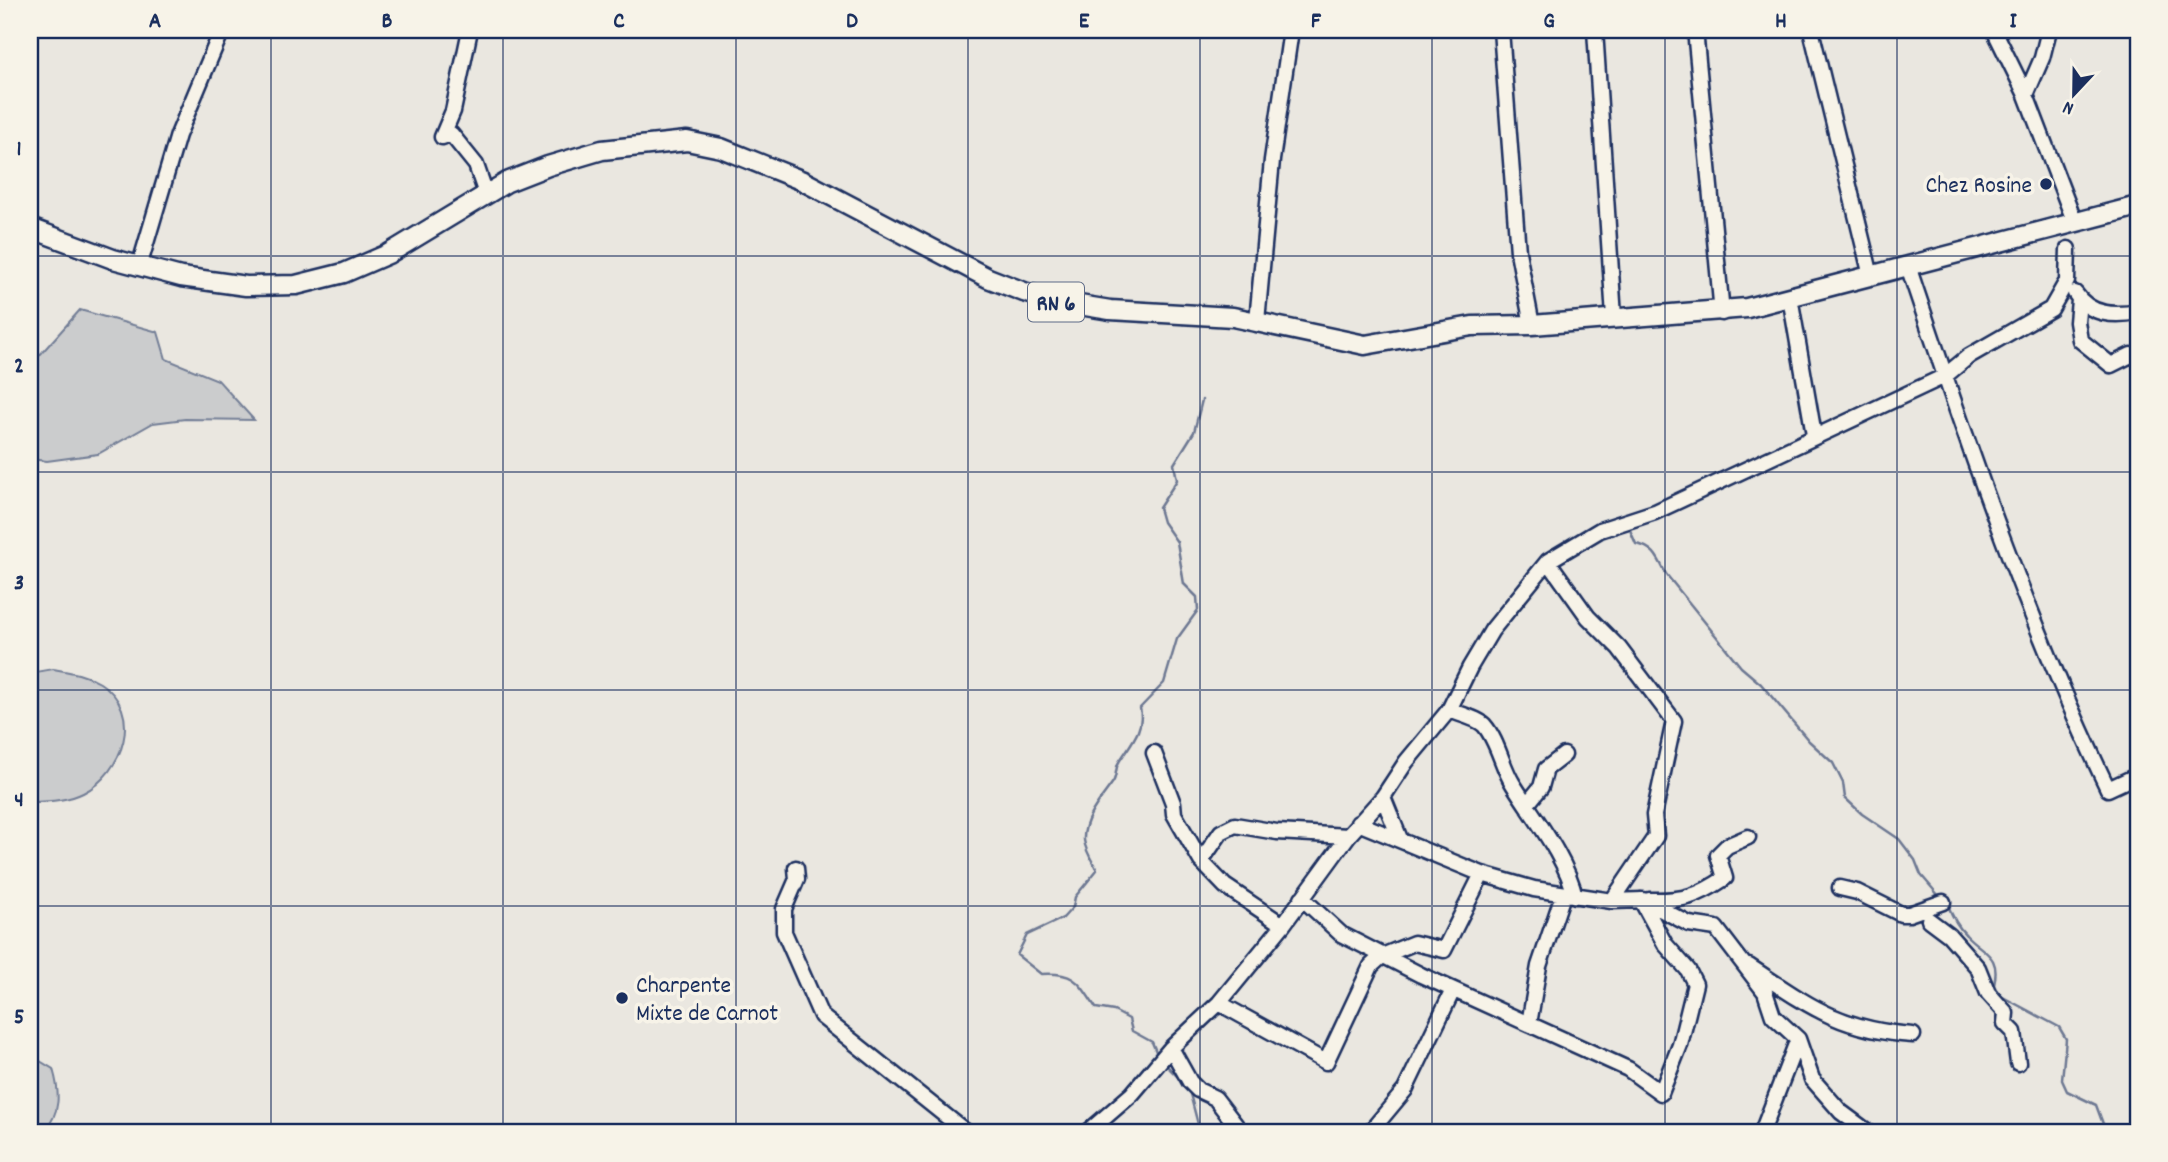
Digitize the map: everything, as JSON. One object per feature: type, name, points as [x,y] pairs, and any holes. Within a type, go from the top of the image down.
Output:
[{"type":"main road","name":"RN 6","points":[[30,228],[65,244],[181,277],[246,286],[296,285],[344,274],[388,254],[508,182],[573,158],[638,144],[687,141],[721,148],[803,181],[988,278],[1024,292],[1055,301],[1110,310],[1257,321],[1344,343],[1365,345],[1472,326],[1532,325],[1614,317],[1722,313],[2138,205]]},
{"type":"street","points":[[139,267],[178,135],[222,30]]},
{"type":"street","points":[[470,30],[453,111],[442,137],[451,134],[476,165],[486,194]]},
{"type":"street","points":[[1257,321],[1272,160],[1291,30]]},
{"type":"street","points":[[1502,30],[1518,252],[1532,325]]},
{"type":"street","points":[[1595,30],[1614,317]]},
{"type":"street","points":[[1695,30],[1722,313]]},
{"type":"street","points":[[1811,30],[1871,276]]},
{"type":"street","points":[[1994,30],[2026,95],[2075,223]]},
{"type":"street","points":[[2026,95],[2042,58],[2049,30]]},
{"type":"street","points":[[1088,1132],[1132,1094],[1171,1048],[1219,1003],[1283,925],[1358,823],[1383,797],[1406,762],[1449,710],[1492,630],[1548,561],[1600,530],[1655,512],[1814,435],[1945,376],[1969,356],[2051,309],[2067,281],[2068,249]]},
{"type":"street","points":[[1908,266],[1986,498],[2038,630],[2108,789],[2138,775]]},
{"type":"street","points":[[2067,281],[2079,300],[2103,314],[2138,312]]},
{"type":"street","points":[[1790,297],[1814,435]]},
{"type":"street","points":[[2079,300],[2077,322],[2080,340],[2111,365],[2131,355],[2138,358]]},
{"type":"street","points":[[1548,561],[1588,617],[1619,648],[1674,721],[1654,815],[1656,836],[1612,901]]},
{"type":"street","points":[[1449,710],[1484,725],[1506,765],[1511,781],[1528,803],[1571,878],[1569,895],[1539,966],[1530,1024]]},
{"type":"street","points":[[1154,753],[1173,803],[1174,814],[1201,861],[1225,886],[1283,925]]},
{"type":"street","points":[[1528,803],[1541,787],[1546,769],[1564,755]]},
{"type":"street","points":[[1383,797],[1400,839]]},
{"type":"street","points":[[1358,823],[1482,874],[1569,895],[1612,901],[1682,901],[1726,878],[1718,855],[1727,846],[1748,837]]},
{"type":"street","points":[[1201,861],[1221,832],[1235,825],[1320,836],[1348,836]]},
{"type":"street","points":[[796,868],[797,879],[784,909],[784,932],[821,1016],[966,1132]]},
{"type":"street","points":[[1219,1003],[1326,1062],[1364,977],[1382,956],[1414,943],[1444,950],[1482,874]]},
{"type":"street","points":[[1840,888],[1857,892],[1901,914],[1943,902]]},
{"type":"street","points":[[1302,898],[1341,934],[1453,990],[1628,1069],[1661,1093],[1680,1045],[1695,984],[1688,970],[1665,944],[1642,900]]},
{"type":"street","points":[[1642,900],[1689,924],[1716,928],[1765,992],[1773,1016],[1798,1039],[1812,1079],[1842,1112],[1868,1132]]},
{"type":"street","points":[[1929,919],[1949,935],[1978,968],[1988,993],[2006,1013],[2005,1023],[2014,1032],[2018,1063]]},
{"type":"street","points":[[1739,960],[1786,988],[1801,1002],[1834,1018],[1853,1026],[1913,1035]]},
{"type":"street","points":[[1370,1132],[1405,1090],[1453,990]]},
{"type":"street","points":[[1762,1132],[1798,1039]]},
{"type":"street","points":[[1171,1048],[1190,1082],[1198,1090],[1215,1098],[1241,1132]]},
{"type":"shaded area","points":[[80,310],[158,332],[166,359],[218,380],[254,420],[185,419],[153,423],[98,454],[47,461],[30,459],[30,366]]},
{"type":"shaded area","points":[[53,669],[89,677],[114,695],[122,709],[125,725],[123,741],[118,757],[97,784],[77,796],[30,802],[30,673]]},
{"type":"shaded area","points":[[30,1055],[53,1069],[57,1086],[56,1110],[44,1132],[30,1132]]},
{"type":"waterway","points":[[1157,1054],[1152,1042],[1132,1031],[1129,1019],[1114,1011],[1096,1008],[1074,980],[1061,975],[1041,974],[1017,955],[1027,935],[1063,918],[1073,907],[1075,897],[1097,870],[1084,840],[1087,824],[1113,782],[1118,764],[1136,736],[1140,723],[1140,708],[1164,683],[1177,639],[1198,610],[1197,597],[1184,584],[1177,542],[1163,522],[1159,508],[1177,480],[1174,464],[1194,432],[1202,400]]},
{"type":"waterway","points":[[1630,530],[1636,544],[1655,554],[1666,574],[1741,667],[1761,684],[1809,741],[1833,763],[1843,783],[1845,798],[1862,814],[1899,839],[1915,860],[1921,875],[1939,896]]},
{"type":"waterway","points":[[1948,905],[1963,932],[1993,961],[1996,975],[1994,985],[1999,995],[2059,1027],[2066,1039],[2062,1080],[2067,1091],[2096,1105],[2106,1132]]},
{"type":"waterway","points":[[1166,1065],[1181,1080]]},
{"type":"waterway","points":[[1189,1090],[1200,1132]]},
{"type":"place","name":"Chez Rosine","points":[[2046,184]]},
{"type":"place","name":"Charpente Mixte de Carnot","points":[[622,998]]}]
